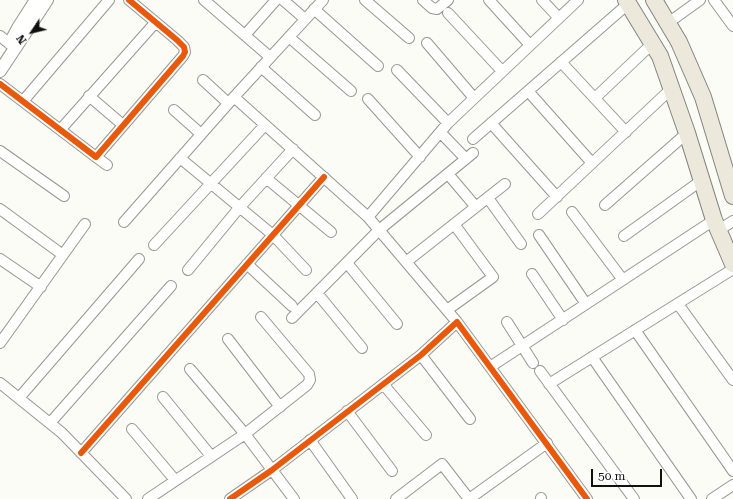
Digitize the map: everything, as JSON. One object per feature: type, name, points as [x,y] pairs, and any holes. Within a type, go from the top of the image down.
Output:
[{"type":"main road","points":[[654,0],[679,42],[703,97],[733,196]]},
{"type":"main road","points":[[627,2],[653,43],[672,88],[717,225],[733,264]]},
{"type":"street","points":[[0,71],[47,0]]},
{"type":"street","points":[[24,100],[109,0]]},
{"type":"street","points":[[96,157],[185,52],[184,47],[177,40],[129,0]]},
{"type":"street","points":[[204,0],[270,57]]},
{"type":"street","points":[[245,35],[276,0]]},
{"type":"street","points":[[283,0],[305,19]]},
{"type":"street","points":[[124,222],[231,100],[323,0]]},
{"type":"street","points":[[365,0],[409,38]]},
{"type":"street","points":[[423,0],[432,8],[437,9],[448,0]]},
{"type":"street","points":[[490,0],[529,44]]},
{"type":"street","points":[[542,0],[558,17]]},
{"type":"street","points":[[368,217],[441,133],[448,122],[529,44],[578,0]]},
{"type":"street","points":[[668,23],[700,0]]},
{"type":"street","points":[[714,0],[733,26]]},
{"type":"street","points":[[0,59],[10,44],[31,2]]},
{"type":"street","points":[[473,139],[627,2]]},
{"type":"street","points":[[314,9],[378,66]]},
{"type":"street","points":[[448,13],[502,71]]},
{"type":"street","points":[[61,129],[88,96],[155,23]]},
{"type":"street","points":[[0,36],[10,44]]},
{"type":"street","points":[[288,37],[351,91]]},
{"type":"street","points":[[427,43],[474,98]]},
{"type":"street","points":[[595,98],[653,43]]},
{"type":"street","points":[[561,62],[626,132]]},
{"type":"street","points":[[261,67],[314,115]]},
{"type":"street","points":[[397,70],[448,122]]},
{"type":"street","points":[[203,80],[265,124],[368,217],[457,322],[587,499]]},
{"type":"street","points":[[0,84],[24,100],[107,165]]},
{"type":"street","points":[[538,214],[672,88]]},
{"type":"street","points":[[528,91],[592,163]]},
{"type":"street","points":[[88,96],[123,125]]},
{"type":"street","points":[[368,99],[420,157]]},
{"type":"street","points":[[174,110],[202,134]]},
{"type":"street","points":[[491,123],[557,197]]},
{"type":"street","points":[[154,245],[265,124]]},
{"type":"street","points":[[292,318],[379,230],[469,156],[441,133]]},
{"type":"street","points":[[606,205],[687,133]]},
{"type":"street","points":[[188,270],[239,208],[293,149]]},
{"type":"street","points":[[0,151],[64,196]]},
{"type":"street","points":[[180,158],[272,235],[306,270]]},
{"type":"street","points":[[448,174],[476,207]]},
{"type":"street","points":[[81,453],[324,177]]},
{"type":"street","points":[[266,178],[300,204],[331,232]]},
{"type":"street","points":[[624,236],[702,180]]},
{"type":"street","points":[[406,262],[505,184]]},
{"type":"street","points":[[488,198],[521,244]]},
{"type":"street","points":[[572,212],[622,280]]},
{"type":"street","points":[[1,213],[64,254]]},
{"type":"street","points":[[490,367],[622,280],[717,225],[733,221]]},
{"type":"street","points":[[0,344],[85,224]]},
{"type":"street","points":[[447,310],[493,277],[454,224]]},
{"type":"street","points":[[539,235],[586,304]]},
{"type":"street","points":[[0,259],[40,287]]},
{"type":"street","points":[[19,398],[139,259]]},
{"type":"street","points":[[347,263],[397,324]]},
{"type":"street","points":[[247,264],[292,306]]},
{"type":"street","points":[[549,384],[733,269]]},
{"type":"street","points":[[532,274],[563,320]]},
{"type":"street","points":[[50,423],[171,286]]},
{"type":"street","points":[[316,293],[362,348]]},
{"type":"street","points":[[678,304],[733,380]]},
{"type":"street","points":[[148,499],[245,434],[307,385],[310,380],[309,374],[261,316]]},
{"type":"street","points":[[230,499],[272,470],[421,355],[457,322]]},
{"type":"street","points":[[507,322],[533,363]]},
{"type":"street","points":[[635,330],[733,471]]},
{"type":"street","points":[[228,339],[280,407]]},
{"type":"street","points":[[421,355],[470,419]]},
{"type":"street","points":[[592,357],[691,499]]},
{"type":"street","points":[[190,369],[245,434],[294,499]]},
{"type":"street","points":[[540,371],[634,499]]},
{"type":"street","points":[[0,382],[50,423],[126,499]]},
{"type":"street","points":[[383,384],[426,435]]},
{"type":"street","points":[[163,397],[211,456]]},
{"type":"street","points":[[347,412],[392,471]]},
{"type":"street","points":[[132,430],[175,480]]},
{"type":"street","points":[[310,440],[352,499]]},
{"type":"street","points":[[396,499],[442,464],[469,499],[547,443]]},
{"type":"street","points":[[712,499],[733,485]]},
{"type":"cycle path","points":[[0,84],[96,157],[185,52],[184,47],[177,40],[129,0]]},
{"type":"cycle path","points":[[81,453],[324,177]]},
{"type":"cycle path","points":[[230,499],[272,470],[421,355],[457,322],[587,499]]}]
